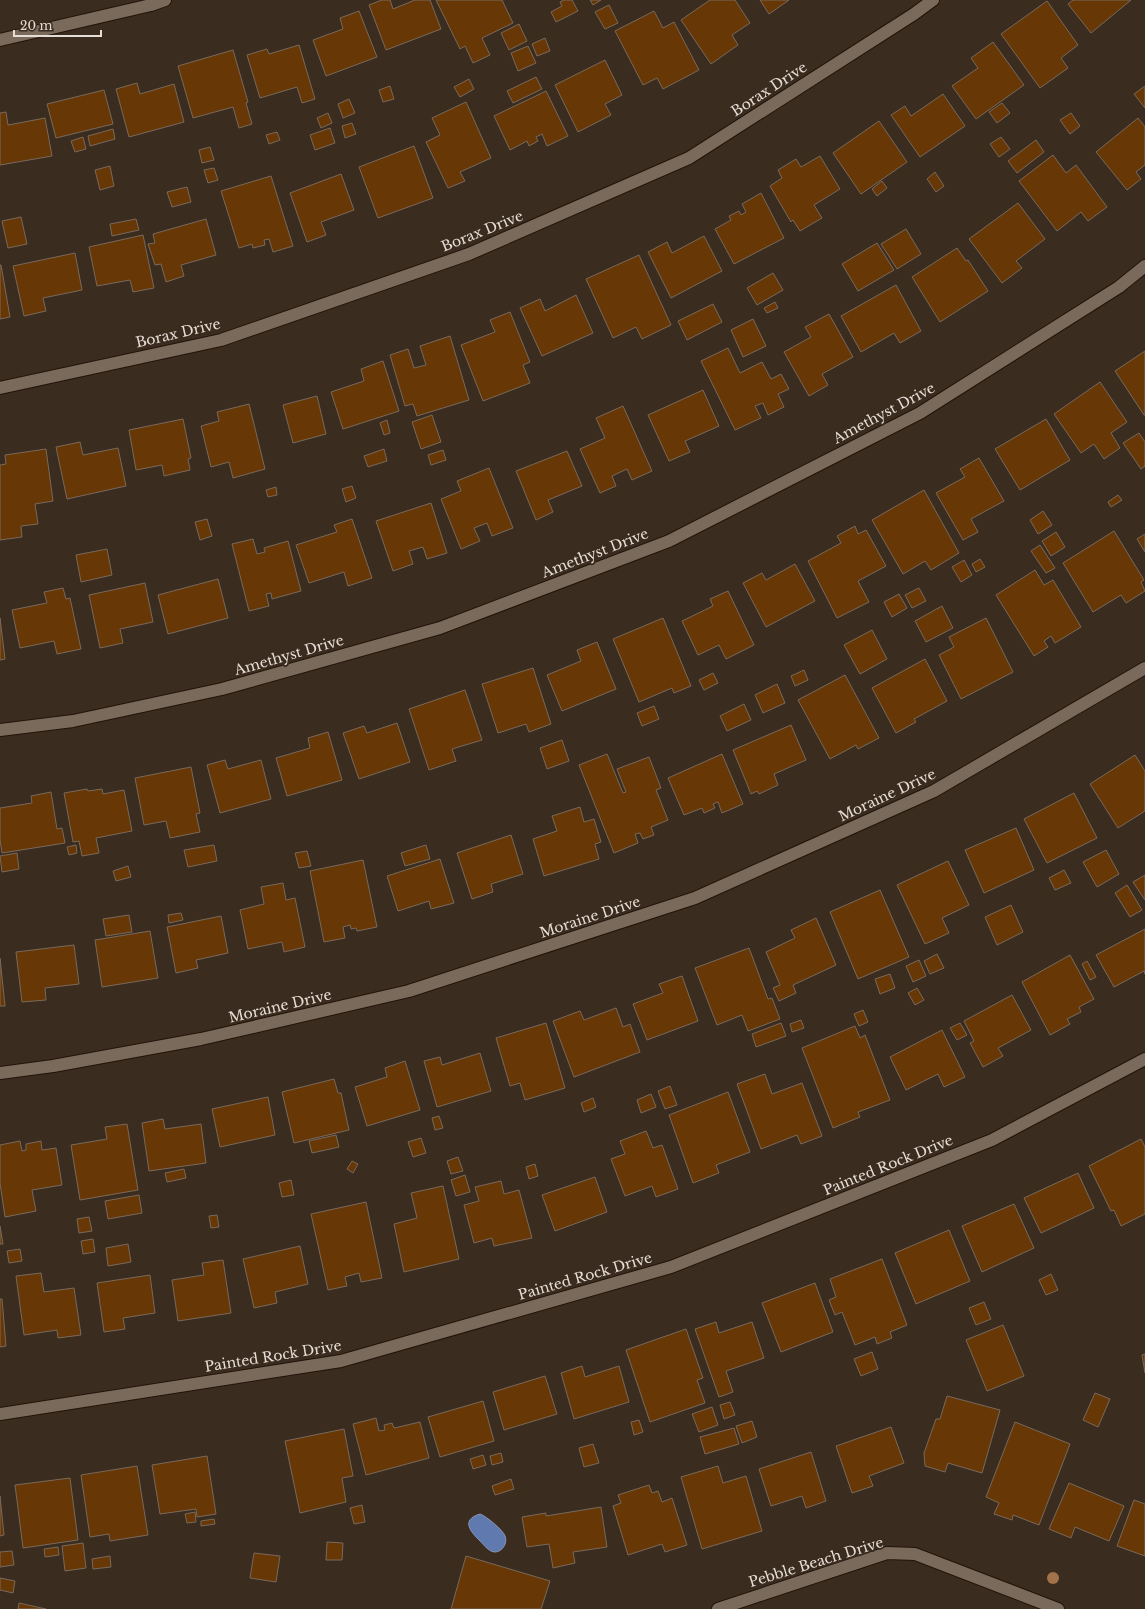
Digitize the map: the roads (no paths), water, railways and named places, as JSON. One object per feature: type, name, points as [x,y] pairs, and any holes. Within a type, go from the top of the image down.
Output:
[{"type":"street","points":[[0,40],[151,5],[165,0]]},
{"type":"street","name":"Borax Drive","points":[[0,388],[221,340],[469,254],[689,158],[914,14],[933,0]]},
{"type":"street","name":"Amethyst Drive","points":[[0,730],[73,721],[222,689],[440,628],[669,541],[920,413],[1119,287],[1145,266]]},
{"type":"street","name":"Moraine Drive","points":[[0,1073],[53,1066],[201,1039],[409,992],[695,898],[934,791],[1145,668]]},
{"type":"street","name":"Painted Rock Drive","points":[[0,1414],[341,1361],[671,1267],[992,1140],[1145,1059]]},
{"type":"street","name":"Pebble Beach Drive","points":[[718,1609],[886,1553],[916,1554],[1058,1609]]},
{"type":"water","points":[[480,1514],[486,1517],[504,1533],[506,1541],[504,1547],[498,1552],[489,1550],[477,1538],[469,1526],[470,1519]]}]
